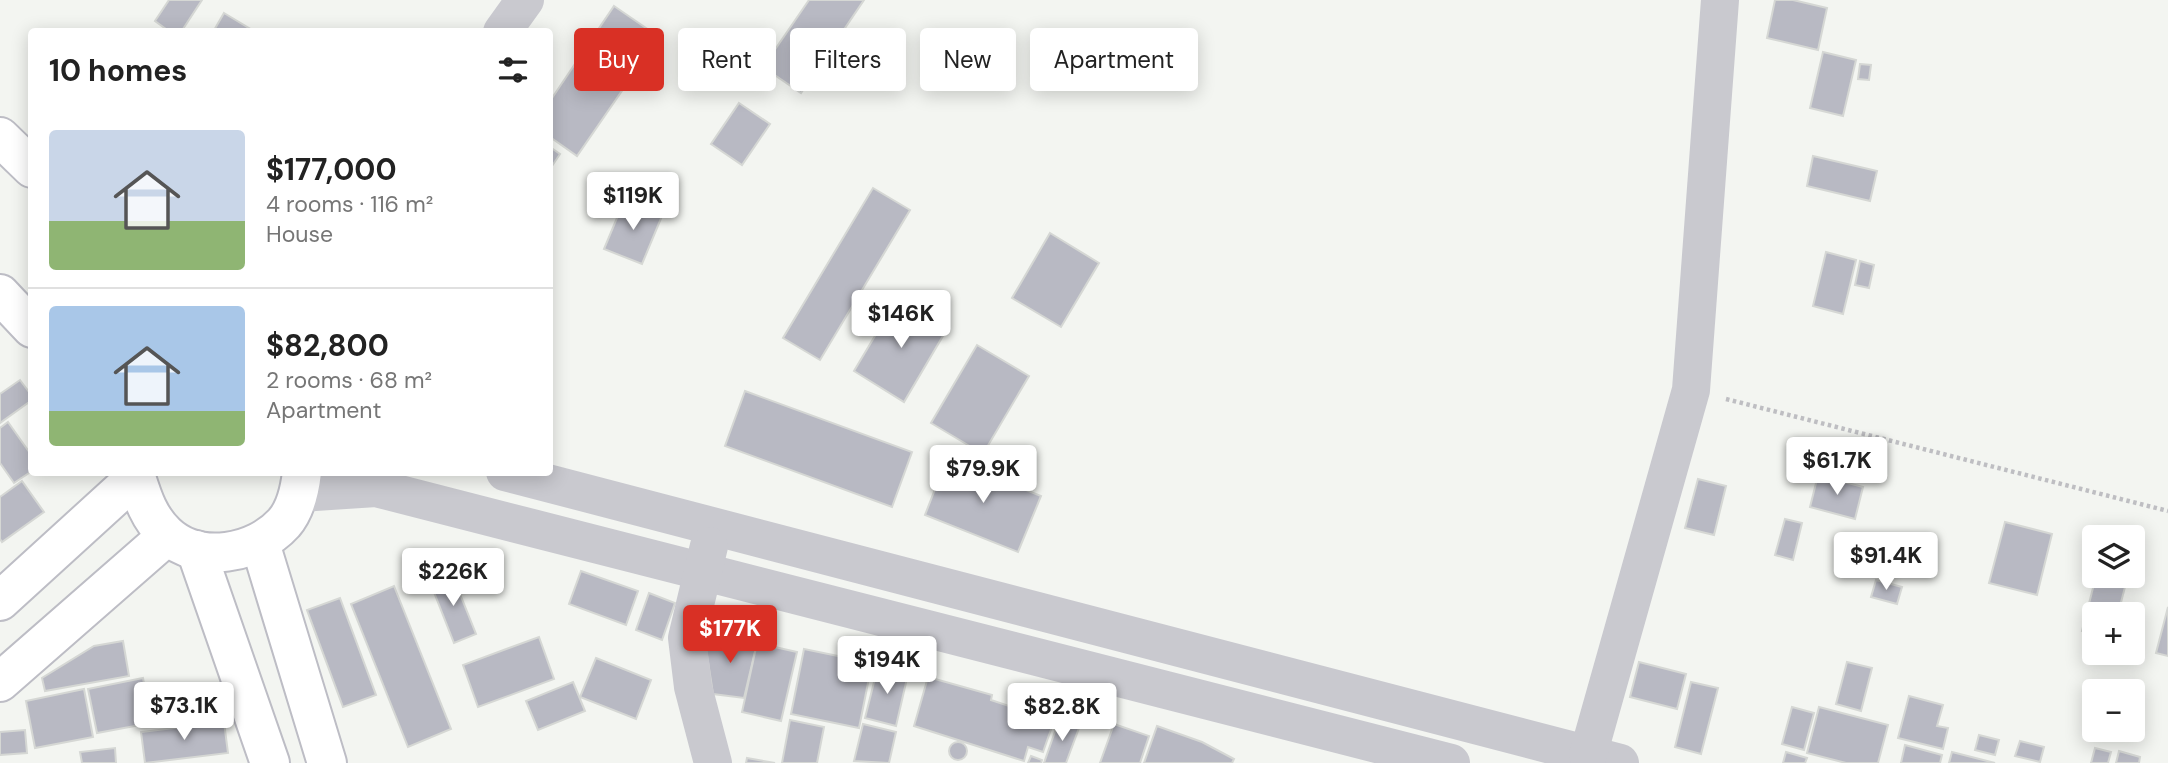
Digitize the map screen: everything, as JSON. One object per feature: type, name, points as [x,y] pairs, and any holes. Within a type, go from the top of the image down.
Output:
[{"type":"main road","points":[[0,136],[28,164]]},
{"type":"main road","points":[[0,294],[28,324]]},
{"type":"main road","points":[[0,601],[135,476]]},
{"type":"main road","points":[[136,476],[146,509],[182,543],[270,763]]},
{"type":"main road","points":[[0,682],[182,543],[229,553],[260,543],[285,522],[301,483]]},
{"type":"main road","points":[[260,543],[327,763]]},
{"type":"street","points":[[505,28],[525,0]]},
{"type":"street","points":[[520,476],[1604,759],[1691,390],[1720,0]]},
{"type":"street","points":[[301,483],[376,488],[1451,763]]},
{"type":"street","points":[[713,763],[693,687],[687,638],[714,527]]},
{"type":"path","points":[[1691,390],[2168,511]]},
{"type":"building","points":[[169,0],[202,0],[184,28],[165,28],[155,21]]},
{"type":"building","points":[[809,0],[864,0],[845,28],[790,28],[790,85],[776,76],[776,48]]},
{"type":"building","points":[[1775,0],[1793,0],[1827,8],[1818,50],[1767,38]]},
{"type":"building","points":[[614,6],[646,28],[599,28]]},
{"type":"building","points":[[224,13],[249,28],[215,28]]},
{"type":"building","points":[[1823,52],[1856,60],[1843,116],[1810,108]]},
{"type":"building","points":[[1860,64],[1871,65],[1869,80],[1858,79]]},
{"type":"building","points":[[574,65],[574,91],[622,91],[577,156],[553,139],[553,97]]},
{"type":"building","points":[[739,103],[770,124],[742,165],[711,144]]},
{"type":"building","points":[[553,149],[560,154],[553,164]]},
{"type":"building","points":[[1813,156],[1877,171],[1870,201],[1807,186]]},
{"type":"building","points":[[873,188],[910,210],[820,360],[783,338]]},
{"type":"building","points":[[624,201],[662,216],[642,264],[604,249]]},
{"type":"building","points":[[1050,233],[1099,263],[1061,327],[1012,298]]},
{"type":"building","points":[[1826,252],[1856,260],[1843,314],[1813,306]]},
{"type":"building","points":[[1860,261],[1874,265],[1869,288],[1855,285]]},
{"type":"building","points":[[897,299],[947,329],[904,402],[854,371]]},
{"type":"building","points":[[977,345],[1029,376],[983,454],[931,423]]},
{"type":"building","points":[[20,380],[28,391],[28,403],[0,423],[0,394]]},
{"type":"building","points":[[745,391],[912,452],[892,507],[725,446]]},
{"type":"building","points":[[8,422],[28,450],[28,474],[14,483],[0,463],[0,428]]},
{"type":"building","points":[[947,458],[1041,496],[1018,552],[925,515]]},
{"type":"building","points":[[1818,475],[1863,487],[1855,519],[1810,507]]},
{"type":"building","points":[[1698,479],[1726,486],[1714,535],[1685,528]]},
{"type":"building","points":[[22,481],[44,512],[2,542],[0,497]]},
{"type":"building","points":[[1785,519],[1802,523],[1793,560],[1775,555]]},
{"type":"building","points":[[2005,522],[2052,534],[2037,595],[1989,583]]},
{"type":"building","points":[[581,571],[638,591],[626,625],[569,604]]},
{"type":"building","points":[[452,574],[476,634],[454,643],[430,582]]},
{"type":"building","points":[[1876,580],[1902,587],[1897,604],[1871,597]]},
{"type":"building","points":[[394,586],[451,729],[408,747],[351,604]]},
{"type":"building","points":[[2093,588],[2125,588],[2121,602],[2089,602]]},
{"type":"building","points":[[649,593],[675,603],[662,640],[636,630]]},
{"type":"building","points":[[340,598],[376,695],[343,707],[307,610]]},
{"type":"building","points":[[2168,607],[2168,656],[2156,653]]},
{"type":"building","points":[[704,636],[757,643],[744,698],[713,694]]},
{"type":"building","points":[[539,637],[554,679],[478,707],[463,665]]},
{"type":"building","points":[[123,641],[129,676],[45,691],[42,678],[94,646]]},
{"type":"building","points":[[757,643],[797,652],[781,721],[742,712]]},
{"type":"building","points":[[804,649],[872,663],[859,728],[791,714]]},
{"type":"building","points":[[596,658],[651,680],[636,719],[580,697]]},
{"type":"building","points":[[1639,662],[1686,674],[1677,709],[1630,697]]},
{"type":"building","points":[[1847,662],[1872,668],[1861,711],[1836,704]]},
{"type":"building","points":[[878,666],[908,674],[896,726],[865,718]]},
{"type":"building","points":[[928,677],[992,695],[991,700],[1054,721],[1043,752],[1028,747],[1024,761],[914,726]]},
{"type":"building","points":[[143,678],[151,723],[97,733],[88,689]]},
{"type":"building","points":[[573,682],[585,711],[538,730],[526,701]]},
{"type":"building","points":[[1691,682],[1718,688],[1701,754],[1675,747]]},
{"type":"building","points":[[84,689],[93,737],[35,748],[26,701]]},
{"type":"building","points":[[1909,696],[1943,705],[1937,726],[1948,728],[1943,749],[1898,738]]},
{"type":"building","points":[[1792,707],[1814,713],[1804,750],[1782,744]]},
{"type":"building","points":[[1819,707],[1888,725],[1878,763],[1846,763],[1807,753]]},
{"type":"building","points":[[790,720],[824,727],[817,763],[782,763]]},
{"type":"building","points":[[1059,720],[1079,728],[1066,763],[1044,763]]},
{"type":"building","points":[[224,722],[228,753],[145,763],[141,732]]},
{"type":"building","points":[[863,724],[896,732],[889,763],[854,761]]},
{"type":"building","points":[[1114,724],[1149,736],[1140,763],[1100,763]]},
{"type":"building","points":[[1157,726],[1202,742],[1234,759],[1232,763],[1144,763]]},
{"type":"building","points":[[25,730],[27,753],[0,755],[0,732]]},
{"type":"building","points":[[1979,735],[1999,740],[1995,755],[1975,750]]},
{"type":"building","points":[[2020,741],[2044,747],[2040,762],[2015,756]]},
{"type":"building","points":[[958,742],[964,745],[967,751],[964,757],[958,760],[952,757],[949,751],[952,745]]},
{"type":"building","points":[[1905,745],[1942,755],[1940,763],[1901,763]]},
{"type":"building","points":[[115,748],[116,763],[82,763],[80,752]]},
{"type":"building","points":[[2095,748],[2111,752],[2108,763],[2091,763]]},
{"type":"building","points":[[2119,751],[2140,757],[2139,763],[2116,763]]},
{"type":"building","points":[[1786,752],[1807,758],[1805,763],[1783,763]]},
{"type":"building","points":[[1952,752],[1995,763],[1949,763]]},
{"type":"building","points":[[1031,756],[1042,760],[1041,763],[1028,763]]},
{"type":"building","points":[[747,758],[775,763],[746,763]]}]
